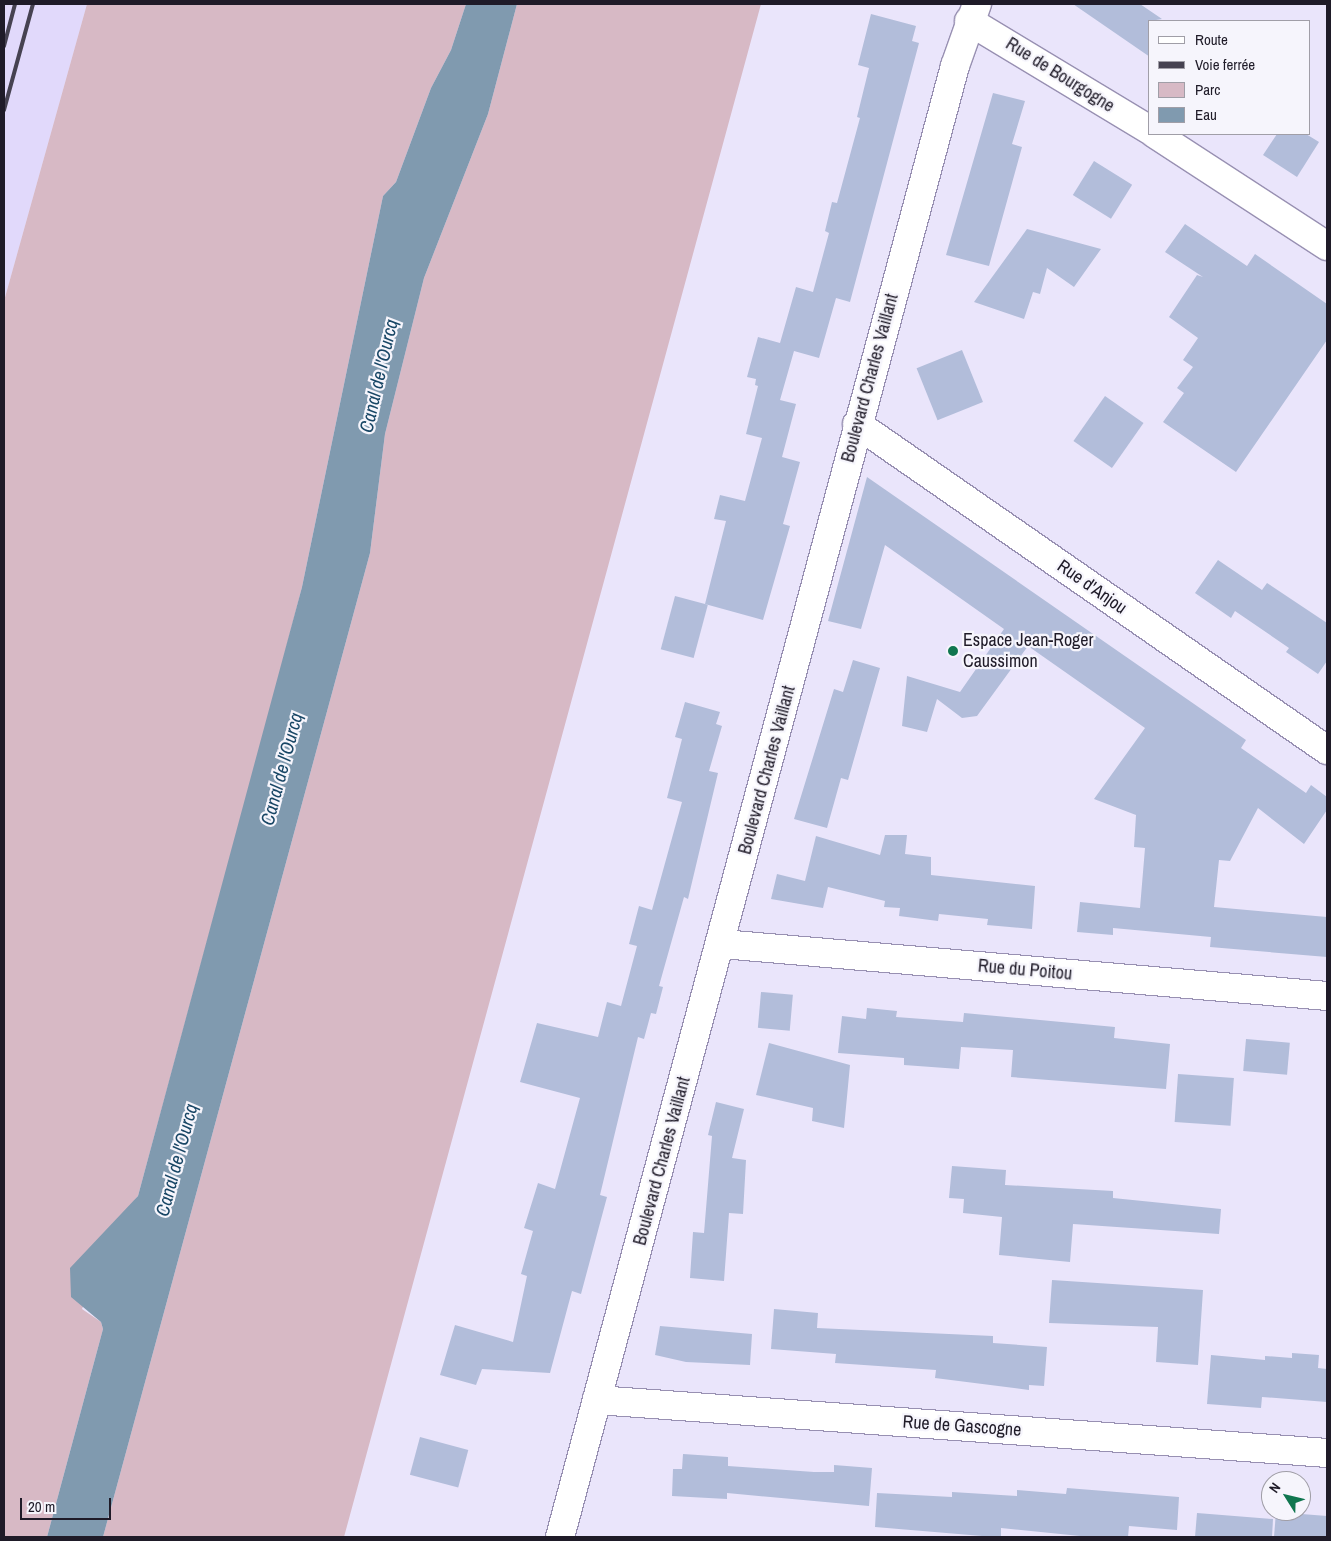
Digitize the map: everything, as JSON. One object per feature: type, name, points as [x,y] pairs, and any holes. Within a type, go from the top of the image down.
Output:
[{"type":"street","name":"Rue de Bourgogne","points":[[973,12],[1148,129]]},
{"type":"street","name":"Boulevard Charles Vaillant","points":[[560,1537],[722,944],[857,424],[973,12]]},
{"type":"street","points":[[1157,135],[1327,246]]},
{"type":"street","name":"Rue d'Anjou","points":[[857,424],[1327,750]]},
{"type":"street","name":"Rue du Poitou","points":[[722,944],[1327,996]]},
{"type":"street","name":"Rue de Gascogne","points":[[597,1400],[1327,1453]]},
{"type":"shaded area","points":[[4,4],[87,4],[4,301]]},
{"type":"green space","points":[[87,4],[466,4],[451,50],[431,88],[396,182],[383,196],[302,587],[271,706],[138,1196],[120,1218],[82,1309],[101,1322],[103,1329],[47,1537],[4,1537],[4,301]]},
{"type":"green space","points":[[517,4],[761,4],[344,1537],[103,1537],[370,553],[385,434],[424,278],[488,114]]},
{"type":"water","name":"Canal de l'Ourcq","points":[[466,4],[517,4],[488,114],[424,278],[385,434],[370,553],[103,1537],[47,1537],[103,1329],[101,1322],[71,1297],[70,1268],[138,1196],[302,587],[383,196],[396,182],[431,88],[451,50]]},
{"type":"building","points":[[1073,4],[1140,4],[1162,19],[1148,20],[1148,56]]},
{"type":"building","points":[[871,14],[916,26],[912,41],[919,43],[850,302],[836,298],[819,358],[794,351],[780,400],[796,404],[782,457],[800,462],[783,524],[790,526],[763,620],[705,604],[726,521],[714,519],[720,495],[745,501],[762,438],[746,434],[758,386],[755,385],[756,379],[747,377],[758,337],[780,343],[796,287],[813,292],[829,233],[825,231],[832,202],[837,203],[860,118],[857,117],[869,68],[858,65]]},
{"type":"building","points":[[993,93],[1025,101],[1012,144],[1022,147],[989,266],[946,255]]},
{"type":"building","points":[[1276,135],[1308,135],[1319,142],[1297,177],[1263,155]]},
{"type":"building","points":[[1094,161],[1132,185],[1111,219],[1073,195]]},
{"type":"building","points":[[1185,224],[1247,266],[1255,254],[1327,304],[1327,340],[1236,472],[1163,422],[1184,393],[1177,388],[1193,367],[1183,360],[1198,338],[1169,317],[1197,275],[1203,277],[1165,252]]},
{"type":"building","points":[[1027,229],[1101,249],[1074,287],[1047,268],[1040,294],[1033,292],[1024,319],[974,302]]},
{"type":"building","points":[[962,350],[983,402],[938,420],[917,368]]},
{"type":"building","points":[[1105,396],[1144,423],[1112,468],[1073,441]]},
{"type":"building","points":[[867,477],[1246,740],[1241,748],[1306,793],[1311,785],[1327,797],[1327,810],[1304,844],[1258,808],[1230,861],[1219,860],[1214,907],[1327,917],[1327,957],[1210,947],[1211,937],[1113,928],[1113,935],[1077,932],[1080,902],[1140,908],[1145,848],[1134,847],[1136,815],[1094,799],[1145,728],[1028,646],[977,716],[962,718],[937,699],[927,732],[902,726],[907,676],[960,692],[1004,629],[885,545],[861,629],[828,621]]},
{"type":"building","points":[[1218,560],[1262,590],[1267,583],[1327,623],[1327,661],[1318,674],[1286,652],[1289,648],[1235,611],[1231,618],[1195,593]]},
{"type":"building","points":[[675,596],[708,605],[694,658],[661,649]]},
{"type":"building","points":[[853,660],[880,668],[848,780],[841,778],[827,828],[794,819],[834,689],[843,692]]},
{"type":"building","points":[[685,702],[720,712],[716,724],[722,726],[709,771],[718,773],[688,899],[684,897],[659,986],[663,987],[656,1014],[651,1013],[644,1039],[638,1037],[600,1195],[607,1197],[581,1294],[572,1291],[550,1373],[482,1369],[476,1385],[440,1375],[455,1325],[513,1342],[527,1276],[521,1274],[533,1231],[524,1228],[538,1183],[555,1189],[580,1098],[520,1082],[537,1023],[598,1037],[607,1002],[621,1006],[637,946],[629,944],[639,906],[652,910],[682,802],[667,798],[682,739],[675,737]]},
{"type":"building","points":[[885,835],[907,835],[905,854],[931,857],[931,875],[1035,886],[1032,929],[987,925],[988,919],[939,914],[938,921],[899,916],[900,908],[884,907],[885,901],[828,887],[823,908],[771,899],[777,874],[805,881],[816,836],[880,855]]},
{"type":"building","points":[[761,992],[793,995],[790,1031],[758,1028]]},
{"type":"building","points":[[867,1008],[897,1011],[896,1017],[963,1022],[964,1013],[1115,1027],[1114,1038],[1170,1044],[1166,1089],[1011,1077],[1013,1050],[961,1047],[959,1069],[904,1065],[904,1058],[838,1053],[842,1016],[866,1019]]},
{"type":"building","points":[[1246,1039],[1290,1043],[1287,1075],[1243,1071]]},
{"type":"building","points":[[769,1043],[850,1065],[844,1128],[812,1121],[813,1108],[756,1095]]},
{"type":"building","points":[[1178,1074],[1234,1078],[1231,1126],[1175,1122]]},
{"type":"building","points":[[716,1102],[744,1109],[732,1158],[746,1160],[743,1214],[729,1213],[724,1281],[690,1278],[693,1232],[704,1233],[712,1136],[708,1135]]},
{"type":"building","points":[[952,1166],[1006,1170],[1005,1185],[1113,1191],[1113,1198],[1221,1209],[1219,1234],[1073,1224],[1070,1262],[999,1255],[1002,1217],[963,1213],[964,1199],[949,1198]]},
{"type":"building","points":[[1052,1280],[1203,1290],[1198,1365],[1156,1362],[1158,1327],[1049,1323]]},
{"type":"building","points":[[774,1309],[818,1313],[817,1328],[993,1336],[993,1343],[1047,1347],[1044,1386],[1029,1385],[1029,1390],[935,1378],[936,1370],[835,1363],[836,1354],[771,1349]]},
{"type":"building","points":[[660,1326],[752,1334],[750,1365],[686,1362],[655,1355]]},
{"type":"building","points":[[1292,1353],[1319,1355],[1318,1368],[1327,1369],[1327,1402],[1262,1397],[1261,1408],[1207,1404],[1211,1355],[1265,1360],[1265,1356],[1292,1358]]},
{"type":"building","points":[[420,1437],[468,1450],[458,1488],[410,1475]]},
{"type":"building","points":[[683,1454],[728,1457],[728,1466],[814,1472],[834,1472],[834,1465],[872,1468],[869,1506],[727,1493],[727,1499],[672,1496],[673,1469],[682,1469]]},
{"type":"building","points":[[1067,1488],[1179,1497],[1177,1530],[1129,1526],[1128,1537],[1090,1537],[1001,1528],[1001,1537],[994,1537],[875,1527],[877,1493],[952,1497],[952,1492],[1017,1496],[1017,1490],[1066,1494]]},
{"type":"building","points":[[1197,1513],[1261,1518],[1261,1521],[1273,1521],[1272,1537],[1195,1537]]},
{"type":"building","points":[[1311,1515],[1327,1516],[1327,1537],[1274,1537],[1275,1521],[1311,1521]]},
{"type":"railway","points":[[4,46],[15,4]]},
{"type":"railway","points":[[4,110],[33,4]]},
{"type":"place","name":"Espace Jean-Roger Caussimon","points":[[953,651]]}]
